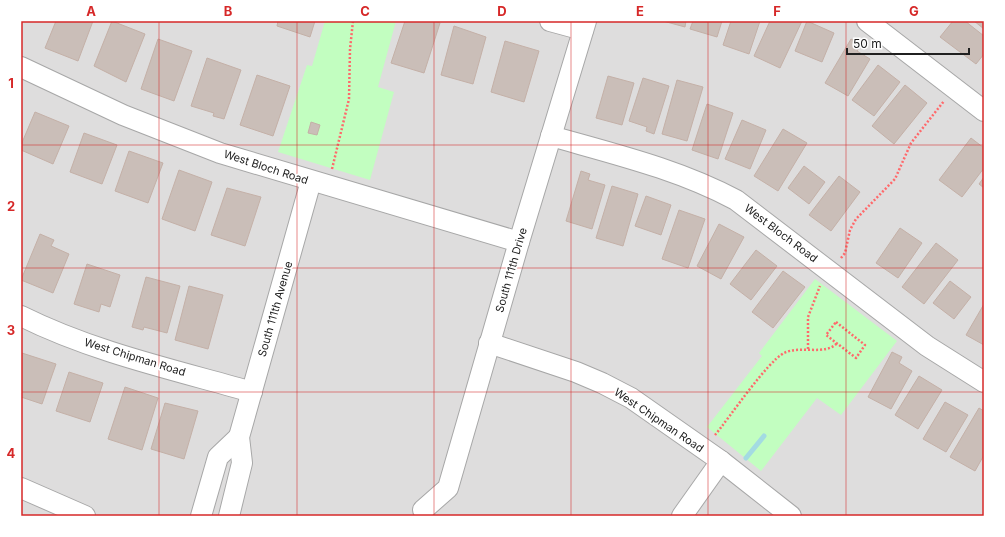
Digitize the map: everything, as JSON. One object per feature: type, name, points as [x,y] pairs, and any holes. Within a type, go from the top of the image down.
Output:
[{"type":"street","points":[[550,21],[585,26]]},
{"type":"street","points":[[867,21],[984,111]]},
{"type":"street","name":"South 111th Drive","points":[[423,510],[448,488],[489,343],[585,26]]},
{"type":"street","name":"West Bloch Road","points":[[21,68],[123,115],[220,153],[330,187],[519,242]]},
{"type":"street","name":"West Bloch Road","points":[[551,136],[681,174],[711,186],[736,200],[831,271],[927,346],[984,382]]},
{"type":"street","name":"South 111th Avenue","points":[[229,516],[242,463],[239,437],[311,181]]},
{"type":"street","name":"West Chipman Road","points":[[21,316],[86,343],[252,392]]},
{"type":"street","name":"West Chipman Road","points":[[489,343],[602,383],[631,398],[721,461],[791,516]]},
{"type":"street","points":[[201,516],[218,457],[239,437]]},
{"type":"street","points":[[682,516],[721,461]]},
{"type":"street","points":[[21,488],[85,516]]},
{"type":"path","points":[[330,187],[331,172],[349,99],[350,49],[353,21]]},
{"type":"path","points":[[808,349],[808,317],[818,289],[845,253],[850,230],[856,219],[895,179],[911,143],[946,98]]},
{"type":"path","points":[[836,322],[865,345],[856,358],[837,343],[826,335],[836,322]]},
{"type":"path","points":[[704,450],[771,364],[783,354],[791,351],[808,349],[828,349],[834,347],[837,343]]},
{"type":"shaded area","points":[[21,21],[984,21],[984,516],[21,516]]},
{"type":"green space","points":[[325,21],[396,21],[378,87],[394,92],[370,180],[278,152],[307,65],[312,66]]},
{"type":"green space","points":[[815,279],[897,341],[841,415],[817,398],[761,471],[707,427],[762,356],[759,353]]},
{"type":"building","points":[[56,21],[93,21],[78,61],[45,48]]},
{"type":"building","points":[[112,21],[145,34],[126,82],[94,66]]},
{"type":"building","points":[[278,21],[315,21],[310,37],[277,26]]},
{"type":"building","points":[[405,21],[434,21],[440,23],[424,73],[391,63]]},
{"type":"building","points":[[663,21],[686,21],[685,27]]},
{"type":"building","points":[[693,21],[722,21],[717,37],[690,29]]},
{"type":"building","points":[[731,21],[760,21],[749,54],[723,45]]},
{"type":"building","points":[[770,21],[802,21],[780,68],[754,56]]},
{"type":"building","points":[[807,21],[834,33],[822,62],[795,51]]},
{"type":"building","points":[[953,21],[965,21],[984,36],[984,54],[976,64],[940,37]]},
{"type":"building","points":[[974,21],[984,21],[984,29]]},
{"type":"building","points":[[454,26],[486,37],[473,84],[441,75]]},
{"type":"building","points":[[158,39],[192,51],[174,101],[141,89]]},
{"type":"building","points":[[851,39],[861,45],[857,51],[870,59],[848,96],[825,83]]},
{"type":"building","points":[[505,41],[539,51],[524,102],[491,92]]},
{"type":"building","points":[[207,58],[241,70],[224,119],[213,116],[214,113],[191,106]]},
{"type":"building","points":[[878,65],[900,82],[874,116],[852,100]]},
{"type":"building","points":[[257,75],[290,86],[273,136],[240,125]]},
{"type":"building","points":[[608,76],[634,83],[622,125],[596,118]]},
{"type":"building","points":[[643,78],[669,86],[654,134],[646,131],[647,127],[629,121]]},
{"type":"building","points":[[677,80],[703,87],[687,141],[662,134]]},
{"type":"building","points":[[905,85],[927,103],[894,144],[872,126]]},
{"type":"building","points":[[707,104],[733,113],[718,159],[692,150]]},
{"type":"building","points":[[35,112],[69,126],[53,164],[21,150],[21,145]]},
{"type":"building","points":[[742,120],[766,130],[750,169],[725,159]]},
{"type":"building","points":[[311,122],[320,125],[317,135],[308,133]]},
{"type":"building","points":[[783,129],[807,143],[778,191],[754,176]]},
{"type":"building","points":[[84,133],[117,145],[102,184],[70,172]]},
{"type":"building","points":[[971,138],[984,148],[984,168],[962,197],[939,180]]},
{"type":"building","points":[[129,151],[163,163],[148,203],[115,191]]},
{"type":"building","points":[[804,166],[825,182],[809,204],[788,188]]},
{"type":"building","points":[[179,170],[212,182],[195,231],[162,219]]},
{"type":"building","points":[[581,171],[590,174],[588,180],[605,185],[592,229],[566,221]]},
{"type":"building","points":[[839,176],[860,192],[831,231],[809,215]]},
{"type":"building","points":[[984,177],[984,188],[979,184]]},
{"type":"building","points":[[612,186],[638,194],[623,246],[596,238]]},
{"type":"building","points":[[227,188],[261,197],[245,246],[211,235]]},
{"type":"building","points":[[646,196],[671,205],[661,235],[635,226]]},
{"type":"building","points":[[679,210],[705,219],[688,268],[662,259]]},
{"type":"building","points":[[719,224],[744,237],[721,279],[697,266]]},
{"type":"building","points":[[900,228],[922,243],[898,278],[876,263]]},
{"type":"building","points":[[40,234],[54,240],[51,246],[69,254],[53,293],[21,280]]},
{"type":"building","points":[[936,243],[958,260],[924,304],[902,287]]},
{"type":"building","points":[[756,250],[777,266],[751,300],[730,284]]},
{"type":"building","points":[[87,264],[120,275],[110,307],[101,304],[99,312],[74,304]]},
{"type":"building","points":[[783,271],[805,287],[773,328],[752,312]]},
{"type":"building","points":[[146,277],[180,286],[167,333],[144,327],[143,330],[132,327]]},
{"type":"building","points":[[950,281],[971,297],[954,319],[933,303]]},
{"type":"building","points":[[189,286],[223,295],[208,349],[175,340]]},
{"type":"building","points":[[984,304],[984,345],[966,335]]},
{"type":"building","points":[[892,352],[902,357],[899,363],[912,371],[891,409],[868,397]]},
{"type":"building","points":[[22,353],[56,364],[42,404],[21,397]]},
{"type":"building","points":[[69,372],[103,383],[90,422],[56,411]]},
{"type":"building","points":[[919,376],[942,390],[918,429],[895,415]]},
{"type":"building","points":[[125,387],[158,398],[142,450],[108,439]]},
{"type":"building","points":[[945,402],[968,415],[946,452],[923,439]]},
{"type":"building","points":[[165,403],[198,411],[184,459],[151,449]]},
{"type":"building","points":[[979,408],[984,411],[984,455],[975,471],[950,457]]},
{"type":"waterway","points":[[746,458],[764,436]]}]
